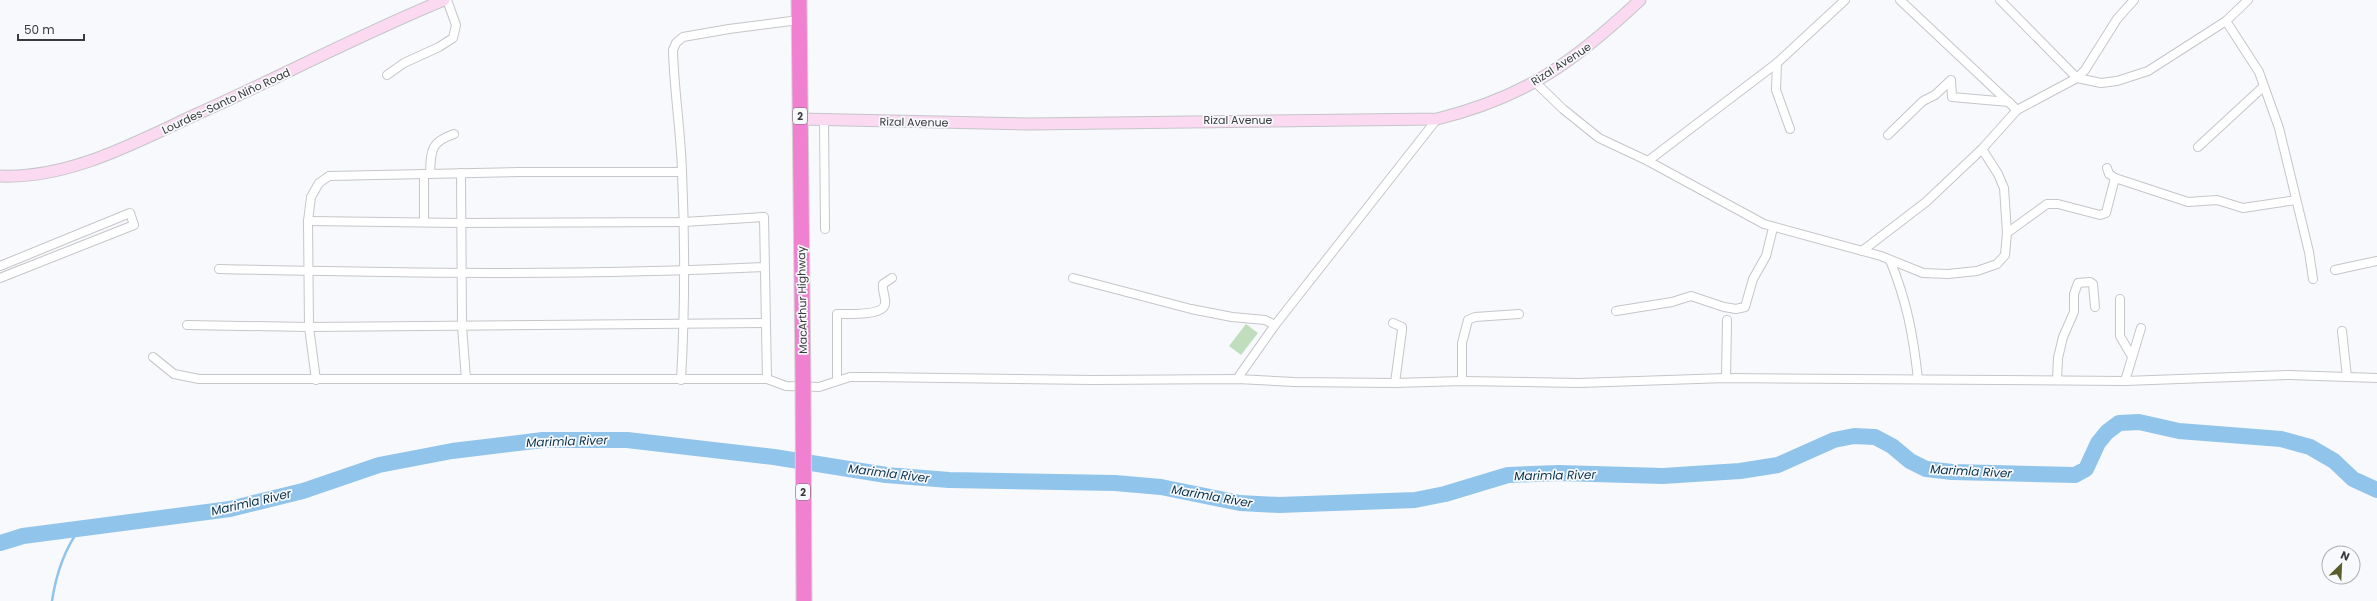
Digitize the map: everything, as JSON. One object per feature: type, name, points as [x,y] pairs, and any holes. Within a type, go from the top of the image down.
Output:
[{"type":"highway","name":"MacArthur Highway","points":[[799,0],[804,601]]},
{"type":"street","points":[[387,76],[404,62],[439,48],[453,38],[456,25],[446,0]]},
{"type":"street","name":"Lourdes-Santo Niño Road","points":[[0,176],[17,176],[53,171],[109,154],[282,75],[405,16],[446,0]]},
{"type":"street","name":"Rizal Avenue","points":[[800,120],[1030,124],[1437,119],[1491,104],[1535,82],[1579,54],[1640,0]]},
{"type":"street","points":[[1648,161],[1777,63],[1845,0]]},
{"type":"street","points":[[1900,0],[2017,110]]},
{"type":"street","points":[[2000,0],[2077,78],[2101,83],[2117,81],[2148,71],[2226,21],[2248,0]]},
{"type":"street","points":[[1862,251],[1926,202],[1982,149],[2017,110],[2077,78],[2114,25],[2134,0]]},
{"type":"street","points":[[681,380],[684,323],[684,222],[673,50],[676,43],[683,37],[721,30],[799,20]]},
{"type":"street","points":[[2226,21],[2259,72],[2263,88],[2279,128],[2309,252],[2313,279]]},
{"type":"street","points":[[1777,63],[1776,90],[1790,129]]},
{"type":"street","points":[[1888,135],[1923,102],[1935,95],[1951,80],[1952,97],[2009,102]]},
{"type":"street","points":[[1535,82],[1599,138],[1648,161],[1773,228],[1862,251],[1929,274],[1977,271],[1993,267],[2002,260],[2005,255],[2007,233],[2004,188],[1998,174],[1982,149]]},
{"type":"street","points":[[2198,147],[2263,88]]},
{"type":"street","points":[[1237,379],[1275,325],[1437,119]]},
{"type":"street","points":[[824,120],[825,229]]},
{"type":"street","points":[[424,222],[427,174],[431,151],[442,138],[454,134]]},
{"type":"street","points":[[2107,168],[2109,174],[2115,178],[2188,202],[2218,200],[2243,208],[2296,200]]},
{"type":"street","points":[[316,380],[309,327],[308,220],[312,197],[319,183],[329,176],[461,173],[682,172]]},
{"type":"street","points":[[461,173],[463,272],[462,326],[466,379]]},
{"type":"street","points":[[2007,233],[2047,204],[2058,204],[2100,215],[2106,213],[2115,178]]},
{"type":"street","points":[[0,266],[130,213],[134,226],[0,278]]},
{"type":"street","points":[[308,220],[461,223],[684,222],[764,217],[767,379]]},
{"type":"street","points":[[1616,311],[1672,302],[1691,296],[1724,307],[1736,309],[1745,307],[1753,279],[1766,256],[1773,228]]},
{"type":"street","points":[[1890,260],[1907,307],[1913,332],[1918,379]]},
{"type":"street","points":[[2335,270],[2377,261]]},
{"type":"street","points":[[219,269],[463,272],[684,271],[764,267]]},
{"type":"street","points":[[837,380],[836,314],[874,313],[882,309],[885,304],[883,284],[892,278]]},
{"type":"street","points":[[1074,278],[1191,309],[1232,317],[1266,320],[1275,325]]},
{"type":"street","points":[[2057,378],[2058,358],[2063,337],[2074,312],[2074,294],[2078,283],[2093,284],[2095,307]]},
{"type":"street","points":[[2120,299],[2120,336],[2131,355]]},
{"type":"street","points":[[1462,381],[1462,344],[1468,320],[1475,317],[1519,314]]},
{"type":"street","points":[[1726,378],[1727,320]]},
{"type":"street","points":[[187,325],[309,327],[369,325],[462,326],[765,323]]},
{"type":"street","points":[[1393,323],[1402,327],[1396,383]]},
{"type":"street","points":[[2124,381],[2131,355],[2141,328]]},
{"type":"street","points":[[2342,331],[2346,377]]},
{"type":"street","points":[[153,357],[174,374],[199,379],[767,379],[786,386],[819,387],[850,377],[1093,380],[1237,379],[1294,382],[1396,383],[1462,381],[1579,383],[1726,378],[2057,378],[2124,381],[2230,376],[2377,378]]},
{"type":"green space","points":[[1246,324],[1258,333],[1241,355],[1229,346]]},
{"type":"waterway","name":"Marimla River","points":[[0,543],[23,536],[230,509],[303,491],[379,465],[452,451],[543,440],[627,440],[774,457],[886,475],[949,480],[1115,483],[1161,487],[1240,503],[1279,505],[1415,500],[1445,494],[1508,475],[1559,473],[1663,476],[1740,471],[1778,465],[1834,440],[1854,436],[1875,437],[1892,446],[1910,461],[1926,469],[1952,472],[2075,475],[2086,469],[2098,443],[2107,432],[2119,423],[2139,422],[2179,431],[2281,439],[2310,447],[2334,461],[2353,479],[2377,490]]},
{"type":"waterway","points":[[52,601],[56,581],[65,554],[80,528]]}]
